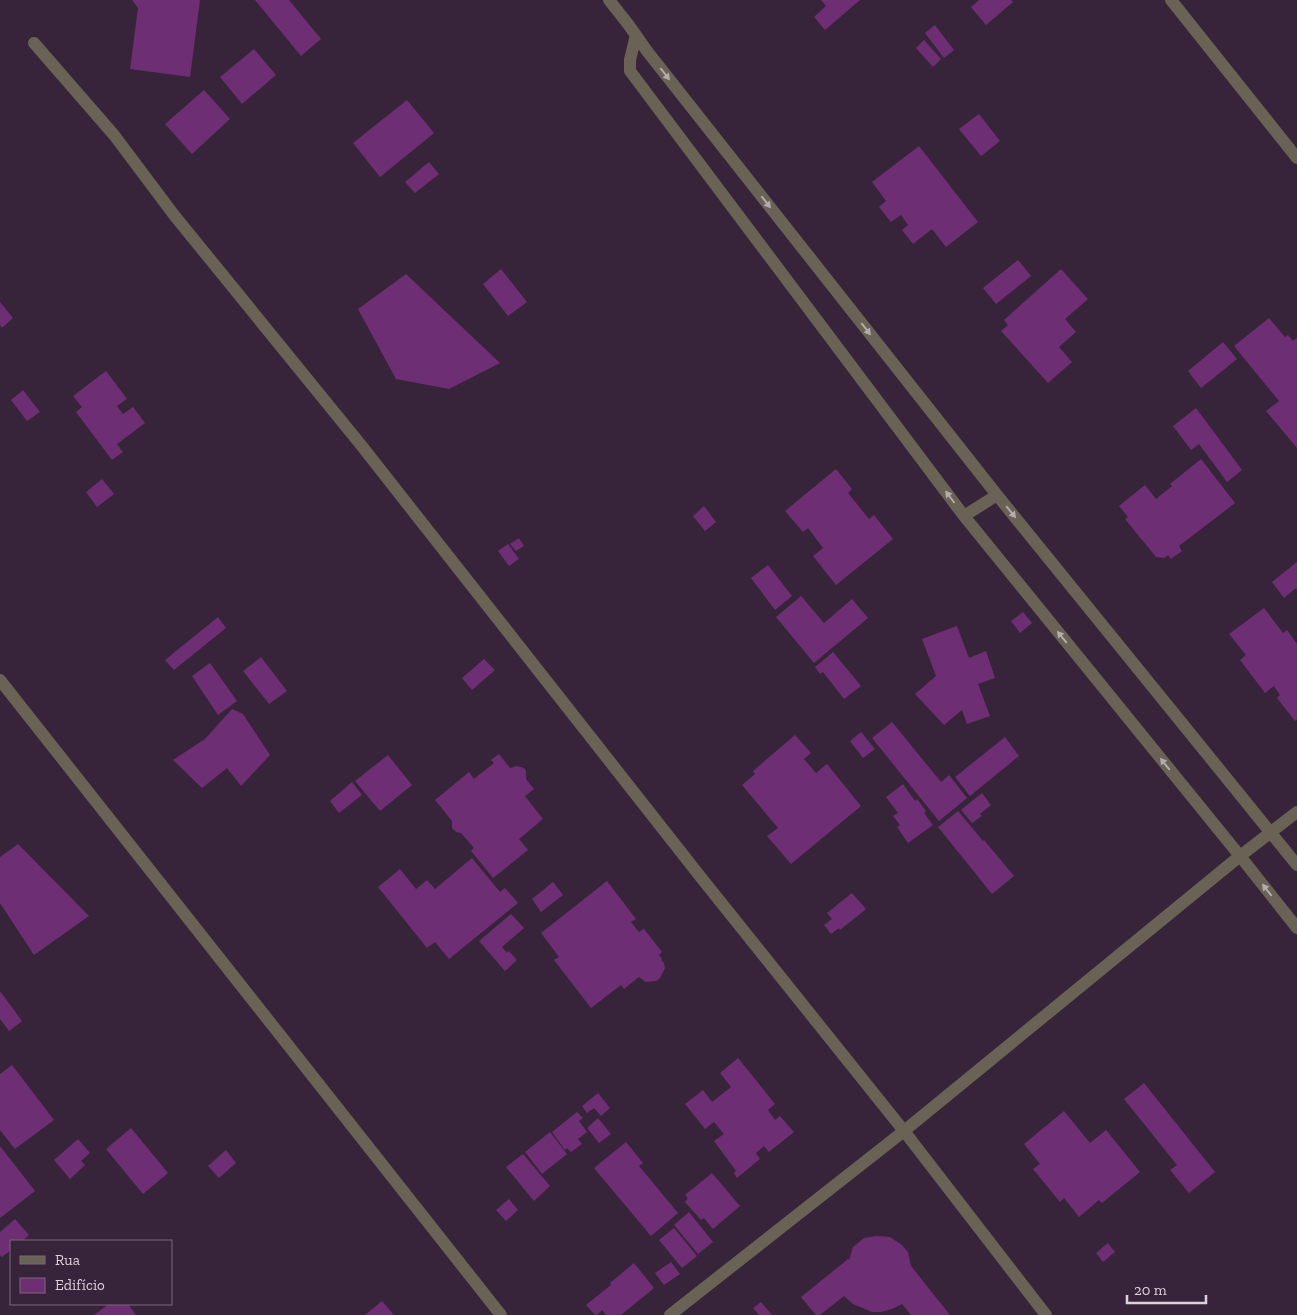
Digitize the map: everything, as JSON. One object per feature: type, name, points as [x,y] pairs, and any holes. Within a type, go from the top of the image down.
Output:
[{"type":"street","points":[[609,0],[653,59],[997,495],[1297,865]]},
{"type":"street","points":[[1171,0],[1297,158]]},
{"type":"street","points":[[636,35],[630,60],[630,71],[964,516],[1297,928]]},
{"type":"street","points":[[34,43],[114,135],[174,215],[360,445],[904,1131],[1046,1315]]},
{"type":"street","points":[[964,516],[997,495]]},
{"type":"street","points":[[0,680],[501,1315]]},
{"type":"street","points":[[670,1315],[904,1131],[1240,856],[1297,812]]},
{"type":"building","points":[[132,0],[200,0],[190,77],[130,69],[138,8]]},
{"type":"building","points":[[255,0],[289,0],[321,39],[301,56]]},
{"type":"building","points":[[821,0],[860,0],[825,30],[814,17],[826,6]]},
{"type":"building","points":[[979,0],[1011,0],[1013,2],[986,25],[971,7]]},
{"type":"building","points":[[935,25],[954,50],[944,58],[925,33]]},
{"type":"building","points":[[924,40],[941,59],[933,67],[916,48]]},
{"type":"building","points":[[254,49],[276,75],[242,104],[220,77]]},
{"type":"building","points":[[204,90],[230,119],[192,154],[165,124]]},
{"type":"building","points":[[407,100],[434,133],[380,177],[353,143]]},
{"type":"building","points":[[979,114],[1000,141],[981,156],[959,129]]},
{"type":"building","points":[[919,146],[978,222],[946,247],[932,229],[913,244],[902,230],[908,225],[901,215],[891,222],[879,207],[886,201],[872,182]]},
{"type":"building","points":[[429,162],[439,174],[415,193],[405,182]]},
{"type":"building","points":[[1018,260],[1031,276],[996,304],[983,288]]},
{"type":"building","points":[[501,269],[527,302],[508,316],[483,284]]},
{"type":"building","points":[[1061,269],[1088,299],[1065,319],[1076,332],[1059,347],[1072,362],[1048,383],[1001,331],[1008,325],[1004,320]]},
{"type":"building","points":[[406,274],[500,363],[449,389],[396,379],[358,309]]},
{"type":"building","points":[[0,302],[13,318],[2,328],[0,325]]},
{"type":"building","points":[[1269,318],[1285,337],[1288,335],[1293,341],[1297,338],[1297,448],[1266,411],[1279,401],[1234,346]]},
{"type":"building","points":[[1223,342],[1237,359],[1201,388],[1188,371]]},
{"type":"building","points":[[106,371],[127,399],[117,406],[123,414],[133,407],[145,423],[117,444],[123,452],[112,460],[76,412],[82,407],[73,396]]},
{"type":"building","points":[[23,390],[40,412],[27,421],[11,400]]},
{"type":"building","points":[[1196,408],[1242,470],[1227,482],[1199,444],[1191,450],[1173,426]]},
{"type":"building","points":[[1201,459],[1235,503],[1179,546],[1182,551],[1171,559],[1168,555],[1164,558],[1156,557],[1125,519],[1128,517],[1119,506],[1145,485],[1156,499],[1172,486],[1170,484]]},
{"type":"building","points":[[836,469],[852,489],[848,493],[869,519],[874,515],[893,539],[836,585],[813,556],[823,548],[808,528],[803,532],[785,511]]},
{"type":"building","points":[[102,479],[114,494],[97,507],[86,492]]},
{"type":"building","points":[[704,506],[716,522],[705,531],[693,516]]},
{"type":"building","points":[[519,538],[524,546],[516,551],[510,544]]},
{"type":"building","points":[[508,544],[519,559],[509,566],[498,551]]},
{"type":"building","points":[[1297,562],[1297,590],[1296,588],[1284,598],[1272,582]]},
{"type":"building","points":[[768,565],[792,596],[775,610],[751,578]]},
{"type":"building","points":[[801,596],[824,623],[852,599],[868,618],[814,663],[776,617]]},
{"type":"building","points":[[1264,608],[1283,633],[1287,630],[1297,644],[1297,719],[1295,721],[1277,698],[1280,695],[1274,686],[1265,693],[1240,660],[1246,655],[1229,634]]},
{"type":"building","points":[[1023,612],[1032,623],[1020,633],[1011,621]]},
{"type":"building","points":[[218,617],[226,628],[174,670],[165,660]]},
{"type":"building","points":[[957,626],[969,658],[986,651],[995,678],[978,684],[990,716],[967,724],[962,710],[944,725],[915,694],[936,676],[922,639]]},
{"type":"building","points":[[833,652],[861,686],[844,699],[823,672],[820,674],[815,667]]},
{"type":"building","points":[[261,657],[287,691],[269,704],[243,671]]},
{"type":"building","points":[[484,659],[495,670],[472,690],[462,678]]},
{"type":"building","points":[[210,663],[237,701],[218,715],[192,676]]},
{"type":"building","points":[[232,709],[243,714],[270,755],[241,786],[227,768],[202,788],[173,760],[205,739]]},
{"type":"building","points":[[892,722],[941,782],[949,775],[967,798],[939,821],[872,738]]},
{"type":"building","points":[[861,732],[875,749],[863,758],[850,741]]},
{"type":"building","points":[[795,735],[811,753],[804,759],[816,773],[827,764],[861,806],[791,864],[767,836],[778,828],[742,785],[755,774],[753,771]]},
{"type":"building","points":[[1005,737],[1019,756],[970,796],[955,777]]},
{"type":"building","points":[[499,754],[510,768],[517,766],[524,768],[526,779],[534,789],[525,796],[543,819],[519,839],[528,850],[493,878],[471,851],[474,848],[461,833],[456,832],[452,828],[452,821],[435,800],[469,772],[474,779],[494,763],[491,760]]},
{"type":"building","points":[[388,755],[412,785],[380,811],[355,781]]},
{"type":"building","points":[[352,782],[362,795],[339,813],[330,801]]},
{"type":"building","points":[[903,784],[915,801],[917,799],[926,811],[924,813],[933,825],[908,843],[897,827],[900,825],[893,816],[898,813],[886,797]]},
{"type":"building","points":[[982,793],[991,805],[980,814],[982,816],[972,823],[961,810]]},
{"type":"building","points":[[958,811],[1014,876],[992,894],[938,827]]},
{"type":"building","points":[[18,844],[89,916],[34,955],[0,903],[0,857]]},
{"type":"building","points":[[472,858],[500,892],[505,888],[518,903],[449,959],[435,942],[427,948],[378,887],[400,869],[416,889],[427,880],[435,889]]},
{"type":"building","points":[[607,881],[636,919],[631,922],[639,932],[644,929],[662,952],[659,955],[665,968],[660,978],[656,981],[646,982],[639,977],[624,989],[621,985],[591,1008],[554,960],[559,957],[541,933]]},
{"type":"building","points":[[553,882],[563,895],[541,912],[532,899]]},
{"type":"building","points":[[852,893],[866,909],[840,930],[839,928],[831,934],[824,925],[832,919],[827,913]]},
{"type":"building","points":[[511,914],[524,928],[502,947],[507,953],[509,951],[517,960],[505,971],[479,941]]},
{"type":"building","points":[[0,991],[22,1021],[9,1031],[0,1019]]},
{"type":"building","points":[[738,1058],[775,1104],[768,1110],[775,1120],[780,1116],[794,1132],[769,1152],[764,1146],[756,1153],[760,1159],[737,1178],[734,1173],[736,1171],[714,1141],[724,1134],[714,1122],[705,1129],[685,1104],[703,1090],[712,1102],[731,1087],[720,1073]]},
{"type":"building","points":[[12,1065],[54,1120],[15,1149],[0,1130],[0,1074]]},
{"type":"building","points":[[1144,1083],[1215,1172],[1189,1193],[1170,1170],[1177,1165],[1124,1099]]},
{"type":"building","points":[[598,1093],[610,1108],[601,1116],[594,1108],[587,1113],[582,1106]]},
{"type":"building","points":[[1064,1111],[1090,1143],[1106,1130],[1140,1172],[1102,1203],[1099,1200],[1079,1217],[1064,1198],[1060,1202],[1033,1169],[1040,1164],[1024,1144]]},
{"type":"building","points":[[577,1112],[583,1118],[579,1121],[587,1132],[578,1139],[582,1144],[571,1152],[567,1148],[565,1150],[552,1132]]},
{"type":"building","points":[[598,1118],[611,1134],[599,1143],[587,1128]]},
{"type":"building","points":[[131,1128],[168,1173],[143,1194],[106,1149]]},
{"type":"building","points":[[550,1132],[567,1154],[542,1174],[525,1152]]},
{"type":"building","points":[[78,1139],[90,1153],[81,1161],[85,1165],[70,1179],[54,1160]]},
{"type":"building","points":[[626,1142],[643,1163],[639,1166],[678,1213],[651,1236],[594,1168]]},
{"type":"building","points":[[0,1146],[35,1191],[0,1218]]},
{"type":"building","points":[[226,1150],[236,1163],[219,1178],[208,1166]]},
{"type":"building","points":[[523,1154],[550,1186],[534,1201],[506,1167]]},
{"type":"building","points":[[712,1173],[740,1206],[713,1229],[704,1218],[701,1220],[685,1202],[688,1198],[685,1195]]},
{"type":"building","points":[[509,1199],[518,1210],[506,1221],[496,1210]]},
{"type":"building","points":[[689,1212],[713,1242],[698,1254],[674,1225]]},
{"type":"building","points":[[15,1219],[29,1235],[23,1240],[10,1240],[10,1251],[2,1257],[0,1255],[0,1232]]},
{"type":"building","points":[[674,1228],[697,1256],[682,1268],[659,1240]]},
{"type":"building","points":[[876,1236],[890,1237],[902,1245],[908,1252],[911,1266],[950,1315],[911,1315],[902,1304],[881,1312],[872,1312],[853,1304],[844,1296],[820,1315],[816,1315],[801,1297],[849,1260],[853,1247],[864,1238]]},
{"type":"building","points":[[1108,1243],[1115,1252],[1103,1262],[1096,1253]]},
{"type":"building","points":[[671,1262],[680,1274],[664,1285],[655,1273]]},
{"type":"building","points":[[634,1263],[654,1288],[621,1315],[606,1315],[602,1310],[595,1315],[586,1305]]},
{"type":"building","points":[[382,1301],[394,1315],[365,1315]]},
{"type":"building","points":[[761,1302],[772,1315],[759,1315],[753,1308]]},
{"type":"building","points":[[108,1305],[129,1305],[136,1315],[94,1315]]}]
